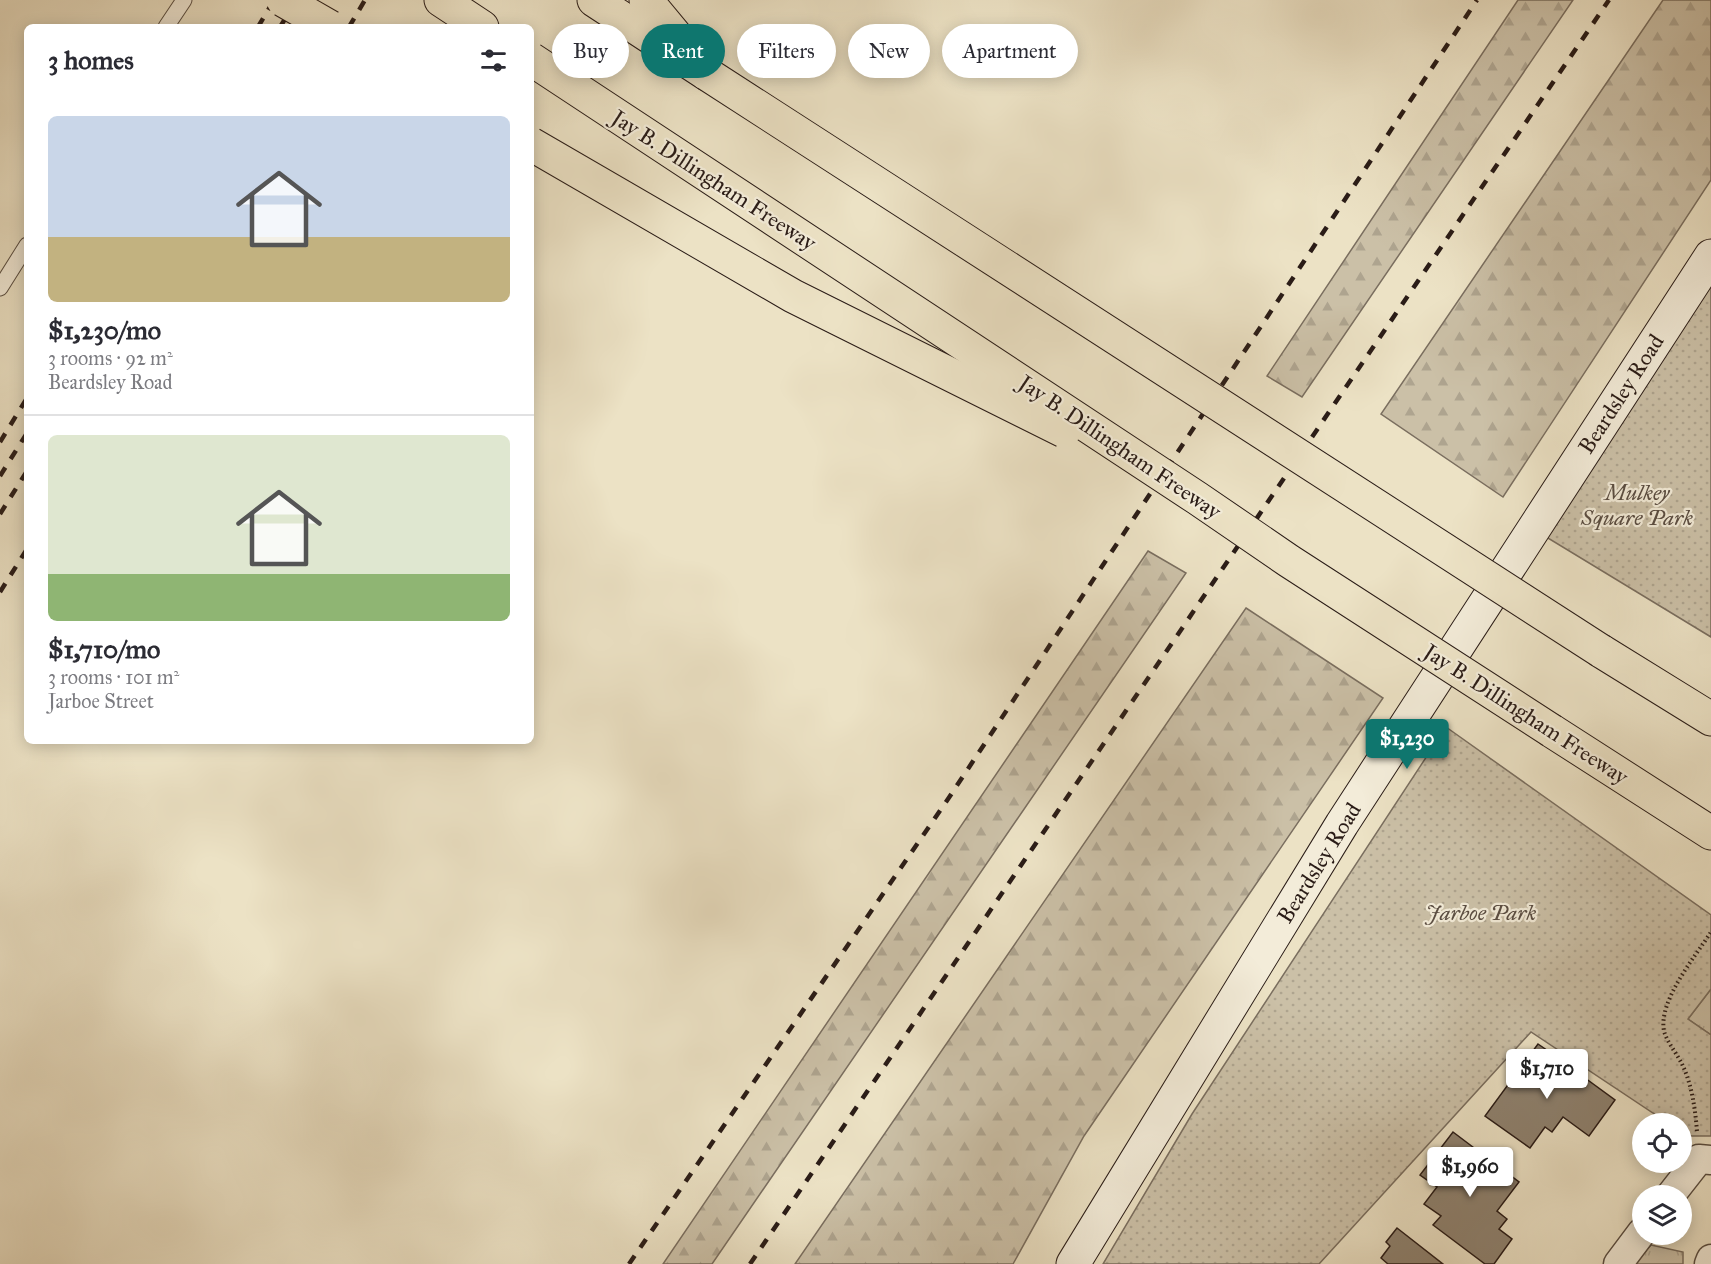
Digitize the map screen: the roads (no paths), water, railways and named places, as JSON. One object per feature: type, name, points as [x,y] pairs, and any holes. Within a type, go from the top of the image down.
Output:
[{"type":"highway","points":[[283,0],[325,24]]},
{"type":"highway","points":[[441,0],[477,24]]},
{"type":"highway","points":[[594,0],[641,31]]},
{"type":"highway","points":[[646,0],[666,24]]},
{"type":"highway","name":"Jay B. Dillingham Freeway","points":[[534,61],[1289,561],[1711,833]]},
{"type":"highway","points":[[713,78],[1711,719]]},
{"type":"highway","points":[[534,146],[794,296],[1197,498]]},
{"type":"street","name":"Beardsley Road","points":[[1073,1264],[1342,824],[1711,256]]},
{"type":"street","points":[[1680,1185],[1705,1159]]},
{"type":"street","points":[[1618,1264],[1632,1245]]},
{"type":"street","points":[[1709,1264],[1711,1258]]},
{"type":"lane","points":[[168,24],[184,0]]},
{"type":"lane","points":[[0,288],[24,250]]},
{"type":"railway","points":[[260,24],[274,0]]},
{"type":"railway","points":[[282,24],[297,0]]},
{"type":"railway","points":[[305,24],[320,0]]},
{"type":"railway","points":[[351,24],[365,0]]},
{"type":"railway","points":[[629,1264],[948,799],[1477,0]]},
{"type":"railway","points":[[750,1264],[1609,0]]},
{"type":"railway","points":[[0,442],[24,403]]},
{"type":"railway","points":[[0,476],[24,438]]},
{"type":"railway","points":[[0,514],[24,476]]},
{"type":"railway","points":[[0,592],[24,554]]},
{"type":"park label","name":"Mulkey Square Park","points":[[1637,504]]},
{"type":"park label","name":"Jarboe Park","points":[[1481,912]]}]
